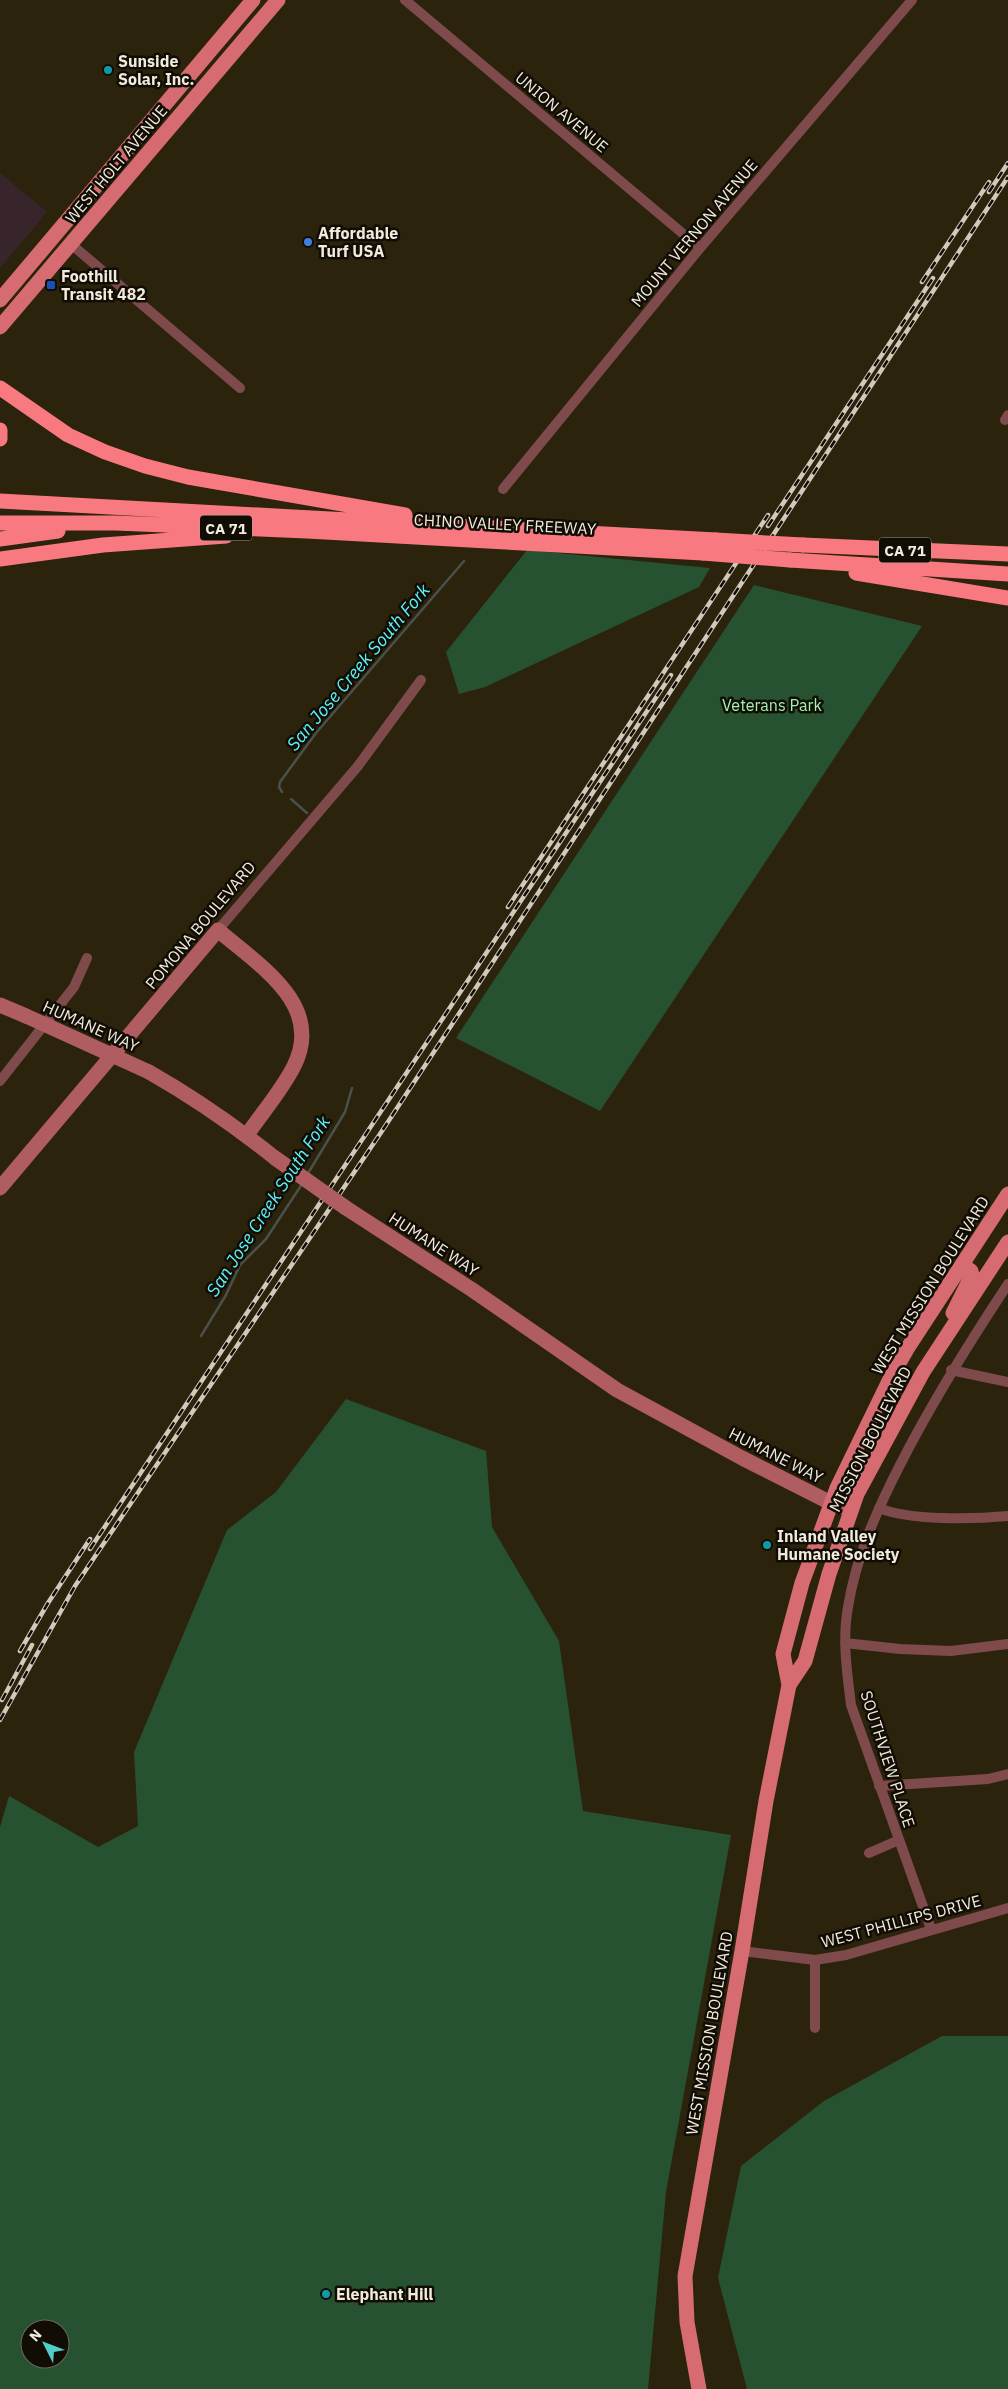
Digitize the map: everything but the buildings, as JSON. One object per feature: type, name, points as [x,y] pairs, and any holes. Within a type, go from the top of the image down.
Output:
[{"type":"highway","points":[[0,388],[68,435],[105,452],[146,466],[188,478],[410,515],[444,525]]},
{"type":"highway","points":[[0,430],[0,439]]},
{"type":"highway","name":"CHINO VALLEY FREEWAY","points":[[0,501],[462,526],[703,553],[809,562],[1008,574]]},
{"type":"highway","name":"CHINO VALLEY FREEWAY","points":[[0,523],[116,524],[451,538],[716,540],[1008,554]]},
{"type":"highway","points":[[0,539],[116,524]]},
{"type":"highway","points":[[0,559],[130,542],[307,531]]},
{"type":"highway","points":[[809,562],[837,570],[1008,598]]},
{"type":"main road","name":"WEST HOLT AVENUE","points":[[0,300],[253,0]]},
{"type":"main road","name":"WEST HOLT AVENUE","points":[[0,327],[278,0]]},
{"type":"main road","points":[[91,221],[98,197],[132,158],[135,149],[133,141]]},
{"type":"main road","name":"WEST MISSION BOULEVARD","points":[[831,1503],[895,1370],[1008,1194]]},
{"type":"main road","name":"MISSION BOULEVARD","points":[[789,1685],[805,1661],[819,1607],[851,1510],[923,1372],[1008,1242]]},
{"type":"main road","points":[[954,1324],[955,1306],[972,1275],[968,1268],[962,1265]]},
{"type":"main road","name":"MISSION BOULEVARD","points":[[789,1685],[783,1654],[802,1583],[831,1503]]},
{"type":"main road","name":"WEST MISSION BOULEVARD","points":[[699,2389],[687,2322],[685,2276],[742,1951],[766,1801],[789,1685]]},
{"type":"street","name":"UNION AVENUE","points":[[405,0],[700,248]]},
{"type":"street","name":"MOUNT VERNON AVENUE","points":[[502,489],[700,248],[912,0]]},
{"type":"street","points":[[72,244],[240,388]]},
{"type":"street","name":"POMONA BOULEVARD","points":[[0,1188],[358,766],[421,680]]},
{"type":"street","points":[[218,930],[285,990],[298,1008],[303,1024],[303,1037],[294,1066],[247,1136]]},
{"type":"street","points":[[1,1079],[74,986],[87,958]]},
{"type":"street","name":"HUMANE WAY","points":[[0,1005],[149,1072],[182,1091],[346,1208],[471,1289],[617,1390],[677,1424],[831,1503],[851,1510]]},
{"type":"street","name":"SOUTHVIEW PLACE","points":[[931,1930],[851,1705],[845,1643],[848,1608],[856,1567],[879,1508],[918,1430],[951,1370],[1008,1284]]},
{"type":"street","points":[[951,1370],[1008,1382]]},
{"type":"street","points":[[879,1508],[893,1512],[979,1519],[1008,1516]]},
{"type":"street","points":[[845,1643],[900,1649],[951,1651],[1008,1644]]},
{"type":"street","points":[[879,1786],[988,1779],[1008,1774]]},
{"type":"street","points":[[869,1853],[898,1840]]},
{"type":"street","name":"WEST PHILLIPS DRIVE","points":[[742,1951],[815,1960],[846,1955],[1008,1908]]},
{"type":"street","points":[[815,1960],[815,2028]]},
{"type":"shaded area","points":[[0,173],[47,212],[0,268]]},
{"type":"green space","points":[[527,550],[710,568],[699,587],[485,687],[459,694],[446,652]]},
{"type":"green space","name":"Veterans Park","points":[[754,585],[922,626],[600,1111],[456,1038]]},
{"type":"green space","points":[[346,1399],[486,1451],[492,1527],[559,1641],[583,1811],[731,1835],[666,2192],[648,2389],[0,2389],[0,1827],[9,1796],[98,1847],[138,1826],[134,1752],[227,1530],[276,1492]]},
{"type":"green space","points":[[942,2036],[1008,2036],[1008,2389],[747,2389],[718,2278],[741,2166],[824,2101]]},
{"type":"waterway","name":"San Jose Creek South Fork","points":[[282,792],[279,787],[280,782],[316,733],[464,561]]},
{"type":"waterway","name":"San Jose Creek South Fork","points":[[291,799],[307,813]]},
{"type":"waterway","name":"San Jose Creek South Fork","points":[[307,1175],[345,1112],[352,1088]]},
{"type":"waterway","name":"San Jose Creek South Fork","points":[[201,1336],[226,1295],[240,1265],[266,1239],[302,1184]]},
{"type":"railway","points":[[989,192],[1008,163]]},
{"type":"railway","points":[[0,1720],[75,1586],[382,1131],[1008,177]]},
{"type":"railway","points":[[922,282],[989,182]]},
{"type":"railway","points":[[768,526],[933,278]]},
{"type":"railway","points":[[508,907],[768,515]]},
{"type":"railway","points":[[90,1549],[671,675]]},
{"type":"railway","points":[[20,1651],[48,1603],[90,1539]]},
{"type":"railway","points":[[2,1700],[32,1645]]},
{"type":"place","name":"Sunside Solar, Inc.","points":[[108,70]]},
{"type":"place","name":"Affordable Turf USA","points":[[308,242]]},
{"type":"place","name":"Foothill Transit 482","points":[[51,285]]},
{"type":"place","name":"Inland Valley Humane Society","points":[[767,1545]]},
{"type":"place","name":"Elephant Hill","points":[[326,2294]]}]
